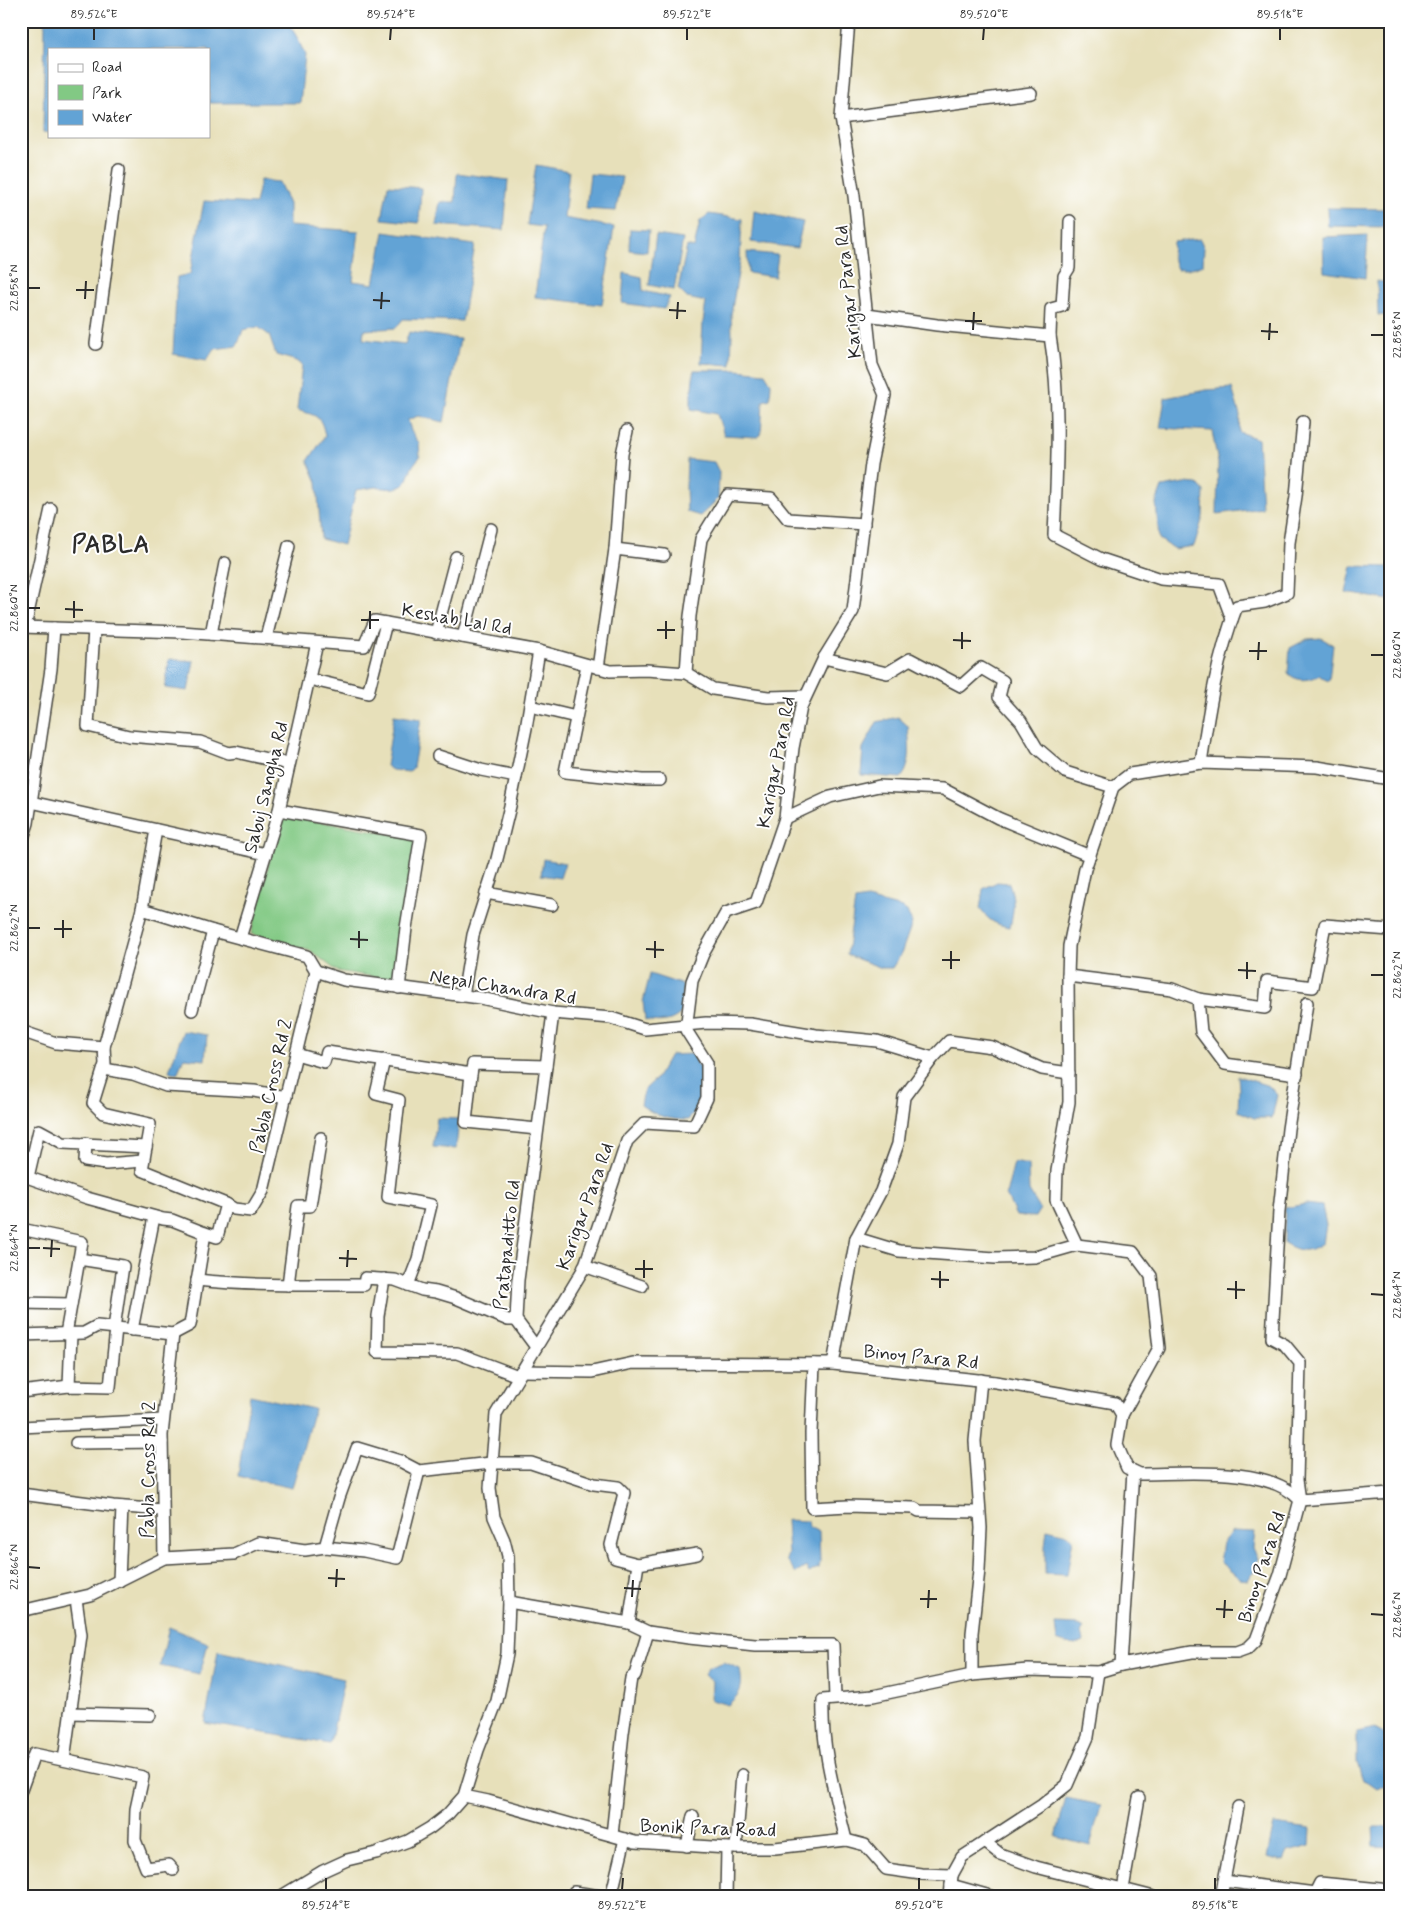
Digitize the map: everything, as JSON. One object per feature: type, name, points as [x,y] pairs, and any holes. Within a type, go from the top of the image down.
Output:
[{"type":"street","name":"Karigar Para Rd","points":[[536,1347],[584,1266],[627,1141],[646,1124],[694,1126],[706,1098],[707,1063],[686,1030],[692,982],[703,954],[726,913],[756,903],[785,818],[793,748],[805,696],[824,658],[853,611],[871,464],[885,395],[872,365],[854,196],[841,118],[849,21]]},
{"type":"street","points":[[841,118],[1031,93]]},
{"type":"street","points":[[96,344],[119,170]]},
{"type":"street","points":[[1070,221],[1069,268],[1064,276],[1062,306],[1051,309],[1050,336],[1054,361],[1058,437],[1054,535],[1101,559],[1161,580],[1219,584],[1232,619]]},
{"type":"street","points":[[867,316],[1050,336]]},
{"type":"street","points":[[1201,763],[1210,699],[1226,633],[1237,606],[1265,602],[1287,592],[1289,543],[1296,496],[1302,422]]},
{"type":"street","points":[[627,431],[622,454],[615,549],[593,666],[576,717],[565,772],[642,780],[660,780]]},
{"type":"street","points":[[686,673],[690,616],[701,539],[728,495],[771,498],[788,519],[864,524]]},
{"type":"street","points":[[23,627],[51,509]]},
{"type":"street","points":[[463,637],[491,529]]},
{"type":"street","points":[[266,638],[289,546]]},
{"type":"street","points":[[615,549],[664,555]]},
{"type":"street","points":[[436,632],[456,557]]},
{"type":"street","points":[[212,634],[226,563]]},
{"type":"street","name":"Keshab Lal Rd","points":[[23,627],[212,634],[364,646],[375,622],[539,651],[610,671],[646,670],[686,673],[713,689],[768,697],[805,696]]},
{"type":"street","points":[[309,679],[368,693],[386,624]]},
{"type":"street","points":[[21,844],[31,802],[51,669],[54,628]]},
{"type":"street","points":[[94,629],[88,726],[130,736],[200,742],[229,753],[236,752],[289,764]]},
{"type":"street","name":"Sabuj Sangha Rd","points":[[240,938],[279,810],[317,643]]},
{"type":"street","points":[[463,996],[473,935],[510,806],[539,651]]},
{"type":"street","points":[[824,658],[887,673],[910,658],[961,686],[981,668],[1002,681],[999,697],[1021,721],[1037,748],[1065,772],[1113,787]]},
{"type":"street","points":[[530,706],[576,717]]},
{"type":"street","points":[[438,756],[481,770],[516,777]]},
{"type":"street","points":[[1077,1245],[1056,1200],[1057,1171],[1069,1102],[1069,946],[1090,856],[1113,787],[1130,774],[1201,763],[1317,767],[1390,779]]},
{"type":"street","points":[[785,818],[830,797],[879,786],[943,789],[998,818],[1090,856]]},
{"type":"street","points":[[31,802],[266,854]]},
{"type":"street","points":[[279,810],[421,835],[406,928],[399,988]]},
{"type":"street","points":[[146,1147],[63,1143],[39,1130],[25,1176],[87,1198],[154,1217],[172,1220],[217,1237],[226,1204],[142,1170],[143,1161],[146,1147],[150,1124],[103,1114],[93,1103],[104,1069],[104,1046],[142,909],[156,830]]},
{"type":"street","points":[[486,893],[552,905]]},
{"type":"street","points":[[142,909],[307,956],[316,971]]},
{"type":"street","points":[[1068,976],[1172,989],[1198,999],[1265,1008],[1267,981],[1313,987],[1325,925],[1390,930]]},
{"type":"street","points":[[192,1010],[213,930]]},
{"type":"street","name":"Nepal Chandra Rd","points":[[316,971],[344,980],[463,996],[553,1013],[611,1018],[645,1029],[706,1023],[750,1024],[816,1035],[877,1041],[933,1058]]},
{"type":"street","name":"Pabla Cross Rd 2","points":[[226,1204],[234,1209],[251,1211],[263,1191],[316,971]]},
{"type":"street","points":[[1198,999],[1201,1032],[1224,1064],[1296,1074]]},
{"type":"street","points":[[1307,1003],[1279,1210],[1272,1338],[1285,1345],[1300,1362],[1298,1480],[1300,1500],[1390,1493]]},
{"type":"street","name":"Pratapaditto Rd","points":[[536,1347],[516,1320],[518,1280],[553,1013]]},
{"type":"street","points":[[21,1031],[56,1043],[104,1046]]},
{"type":"street","points":[[833,1364],[856,1238],[881,1191],[898,1144],[904,1096],[933,1058],[949,1041],[992,1047],[1042,1069],[1069,1073]]},
{"type":"street","points":[[296,1054],[324,1062],[327,1052],[471,1074]]},
{"type":"street","points":[[384,1060],[376,1094],[399,1100],[388,1198],[431,1205],[418,1259],[408,1285]]},
{"type":"street","points":[[537,1129],[466,1122],[471,1074],[473,1064],[546,1066]]},
{"type":"street","points":[[104,1069],[132,1074],[166,1086],[254,1091],[286,1098]]},
{"type":"street","points":[[288,1285],[298,1206],[310,1206],[321,1138]]},
{"type":"street","points":[[86,1143],[85,1161],[106,1164],[143,1161]]},
{"type":"street","points":[[132,1330],[154,1217]]},
{"type":"street","points":[[21,1228],[82,1242],[71,1304],[68,1334],[69,1386]]},
{"type":"street","points":[[21,1335],[84,1333],[97,1326],[173,1334],[190,1325],[205,1233]]},
{"type":"street","points":[[856,1238],[899,1251],[995,1258],[1035,1257],[1077,1245],[1133,1252],[1152,1276],[1159,1348],[1122,1415],[1117,1445],[1127,1468],[1133,1471],[1121,1665]]},
{"type":"street","points":[[21,1392],[69,1386],[110,1387],[123,1266],[79,1259]]},
{"type":"street","points":[[584,1266],[642,1286]]},
{"type":"street","points":[[197,1280],[238,1284],[364,1285],[365,1278],[395,1280],[422,1290],[456,1298],[508,1320],[516,1320]]},
{"type":"street","points":[[384,1279],[378,1316],[377,1352],[457,1353],[519,1374]]},
{"type":"street","points":[[21,1303],[71,1304]]},
{"type":"street","name":"Pabla Cross Rd 2","points":[[164,1558],[162,1442],[173,1334]]},
{"type":"street","points":[[280,1897],[322,1871],[347,1860],[376,1853],[408,1841],[430,1828],[464,1796],[501,1685],[507,1654],[508,1556],[491,1506],[491,1463],[496,1414],[536,1347]]},
{"type":"street","name":"Binoy Para Rd","points":[[519,1374],[592,1372],[633,1363],[833,1364],[981,1380],[1115,1403],[1122,1415]]},
{"type":"street","points":[[814,1364],[811,1433],[812,1508],[848,1506],[914,1508],[920,1511],[980,1512]]},
{"type":"street","points":[[972,1675],[972,1633],[979,1570],[981,1528],[975,1441],[981,1380]]},
{"type":"street","points":[[21,1427],[163,1420]]},
{"type":"street","points":[[76,1443],[162,1442]]},
{"type":"street","points":[[325,1547],[339,1498],[357,1448],[400,1461],[419,1471],[491,1463],[531,1464],[594,1484],[618,1486],[624,1493],[611,1545],[615,1558],[638,1564],[697,1554]]},
{"type":"street","points":[[21,1611],[90,1595],[164,1558],[234,1554],[258,1543],[305,1550],[325,1547],[364,1551],[398,1558],[419,1471]]},
{"type":"street","name":"Binoy Para Rd","points":[[835,1698],[873,1696],[972,1675],[1028,1670],[1098,1672],[1121,1665],[1192,1652],[1238,1652],[1248,1648],[1256,1640],[1280,1575],[1300,1500],[1292,1491],[1281,1486],[1237,1474],[1140,1474],[1133,1471]]},
{"type":"street","points":[[21,1494],[122,1507],[162,1510]]},
{"type":"street","points":[[119,1581],[122,1507]]},
{"type":"street","points":[[629,1623],[638,1564]]},
{"type":"street","points":[[64,1760],[81,1635],[76,1598]]},
{"type":"street","points":[[509,1602],[629,1623],[648,1632],[755,1645],[833,1645],[835,1698],[823,1700],[822,1715],[826,1756],[846,1840]]},
{"type":"street","points":[[612,1835],[631,1678],[635,1675],[648,1632]]},
{"type":"street","points":[[951,1886],[962,1857],[1042,1805],[1066,1785],[1088,1737],[1098,1672]]},
{"type":"street","points":[[70,1712],[150,1715]]},
{"type":"street","points":[[22,1792],[34,1754],[143,1777],[136,1809],[135,1840],[146,1868],[169,1866],[173,1870]]},
{"type":"street","points":[[726,1897],[742,1775]]},
{"type":"street","name":"Bonik Para Road","points":[[464,1796],[635,1842],[731,1848],[775,1848],[846,1840],[865,1845],[886,1869],[921,1874],[951,1886],[994,1897]]},
{"type":"street","points":[[1123,1889],[1139,1798]]},
{"type":"street","points":[[1221,1897],[1238,1807]]},
{"type":"street","points":[[687,1846],[693,1816]]},
{"type":"street","points":[[611,1897],[624,1839]]},
{"type":"street","points":[[985,1842],[1000,1854],[1036,1867],[1154,1897]]},
{"type":"street","points":[[1224,1881],[1315,1893],[1320,1883],[1390,1890]]},
{"type":"street","points":[[574,1892],[607,1897]]},
{"type":"green space","points":[[281,815],[417,838],[395,980],[337,971],[311,951],[251,934]]},
{"type":"water","points":[[45,21],[287,21],[305,55],[300,103],[210,103],[210,48],[48,48],[48,133],[43,132]]},
{"type":"water","points":[[536,165],[569,171],[564,218],[614,227],[602,305],[535,297],[544,227],[527,225]]},
{"type":"water","points":[[457,173],[508,180],[504,230],[436,225],[440,202],[455,202]]},
{"type":"water","points":[[590,174],[622,177],[616,211],[586,209]]},
{"type":"water","points":[[260,180],[279,182],[289,204],[289,226],[359,231],[353,281],[374,284],[384,232],[475,245],[462,321],[403,319],[396,328],[364,330],[363,339],[405,344],[409,332],[460,339],[444,422],[418,416],[408,420],[411,431],[419,443],[420,457],[404,485],[394,489],[376,487],[356,490],[343,545],[321,539],[317,482],[308,461],[325,436],[322,424],[317,417],[297,410],[302,365],[297,361],[276,355],[269,335],[258,327],[243,330],[237,346],[214,349],[207,360],[173,354],[177,277],[190,274],[204,201],[255,204]]},
{"type":"water","points":[[388,185],[421,188],[419,223],[382,219]]},
{"type":"water","points":[[1327,208],[1390,209],[1390,219],[1387,227],[1328,226]]},
{"type":"water","points":[[754,211],[803,222],[797,248],[751,242]]},
{"type":"water","points":[[709,214],[742,219],[740,261],[731,315],[731,365],[701,363],[706,302],[687,298],[678,289],[687,246],[694,248],[700,221]]},
{"type":"water","points":[[630,229],[649,230],[647,252],[629,250]]},
{"type":"water","points":[[656,235],[683,239],[674,290],[649,285]]},
{"type":"water","points":[[1368,235],[1365,278],[1324,272],[1323,237]]},
{"type":"water","points":[[1200,239],[1204,248],[1203,265],[1187,269],[1177,269],[1172,257],[1173,242]]},
{"type":"water","points":[[747,252],[778,255],[775,277],[748,273]]},
{"type":"water","points":[[624,273],[642,277],[643,291],[670,297],[664,309],[622,303]]},
{"type":"water","points":[[1377,281],[1390,283],[1390,316],[1378,315]]},
{"type":"water","points":[[694,370],[737,370],[765,373],[771,383],[770,399],[763,401],[761,435],[757,437],[724,435],[717,414],[691,409]]},
{"type":"water","points":[[1232,388],[1240,415],[1239,432],[1258,439],[1262,508],[1217,514],[1218,463],[1212,431],[1160,428],[1165,398],[1206,390]]},
{"type":"water","points":[[687,459],[714,462],[719,472],[718,499],[700,516],[687,512]]},
{"type":"water","points":[[1184,483],[1198,484],[1204,491],[1203,517],[1194,546],[1174,549],[1159,539],[1156,503],[1162,487]]},
{"type":"water","points":[[1390,565],[1390,600],[1346,593],[1352,566],[1389,567]]},
{"type":"water","points":[[1321,638],[1333,645],[1329,681],[1319,675],[1303,680],[1291,676],[1288,673],[1290,648],[1307,639]]},
{"type":"water","points":[[169,659],[194,661],[188,691],[165,688]]},
{"type":"water","points":[[394,715],[421,719],[413,768],[409,772],[392,770],[386,766]]},
{"type":"water","points":[[898,717],[908,726],[909,760],[905,772],[901,778],[861,775],[863,748],[877,722]]},
{"type":"water","points":[[543,859],[565,863],[560,878],[541,875]]},
{"type":"water","points":[[997,882],[1009,883],[1011,889],[1013,905],[1010,927],[993,922],[980,909],[983,889]]},
{"type":"water","points":[[867,899],[902,908],[907,911],[912,923],[901,954],[892,968],[882,968],[847,955],[855,901]]},
{"type":"water","points":[[650,974],[683,985],[683,1011],[675,1018],[661,1022],[645,1020],[643,1002]]},
{"type":"water","points":[[183,1031],[207,1035],[205,1060],[184,1058],[177,1074],[169,1071]]},
{"type":"water","points":[[693,1054],[701,1071],[700,1095],[697,1110],[688,1120],[663,1117],[641,1105],[644,1090],[657,1078],[671,1055]]},
{"type":"water","points":[[1238,1076],[1269,1086],[1277,1095],[1272,1118],[1254,1118],[1238,1111]]},
{"type":"water","points":[[437,1118],[459,1119],[456,1149],[433,1147]]},
{"type":"water","points":[[1014,1162],[1028,1165],[1029,1191],[1040,1209],[1035,1217],[1016,1216],[1006,1195]]},
{"type":"water","points":[[1306,1204],[1322,1206],[1326,1225],[1323,1243],[1308,1250],[1299,1250],[1284,1243],[1285,1208]]},
{"type":"water","points":[[250,1395],[314,1409],[292,1488],[238,1476]]},
{"type":"water","points":[[786,1520],[808,1521],[809,1527],[819,1532],[820,1562],[818,1568],[809,1573],[806,1567],[796,1573],[786,1560],[788,1554]]},
{"type":"water","points":[[1047,1529],[1068,1534],[1073,1538],[1067,1575],[1045,1574]]},
{"type":"water","points":[[1232,1531],[1255,1532],[1253,1548],[1258,1558],[1256,1568],[1248,1580],[1240,1579],[1220,1562],[1223,1542]]},
{"type":"water","points":[[1055,1624],[1078,1625],[1084,1628],[1081,1633],[1083,1642],[1070,1644],[1057,1641]]},
{"type":"water","points":[[169,1627],[208,1643],[200,1674],[160,1666]]},
{"type":"water","points":[[218,1651],[344,1679],[330,1744],[205,1723]]},
{"type":"water","points":[[724,1662],[740,1669],[741,1675],[739,1693],[728,1705],[711,1700],[712,1681],[704,1675],[708,1668]]},
{"type":"water","points":[[1375,1728],[1390,1737],[1390,1783],[1376,1789],[1363,1780],[1357,1763],[1357,1732]]},
{"type":"water","points":[[1066,1798],[1101,1805],[1090,1846],[1056,1837]]},
{"type":"water","points":[[1274,1824],[1311,1829],[1310,1846],[1288,1852],[1284,1861],[1267,1857]]},
{"type":"water","points":[[1373,1827],[1390,1827],[1390,1847],[1374,1846]]},
{"type":"district","name":"PABLA","points":[[111,544]]}]
